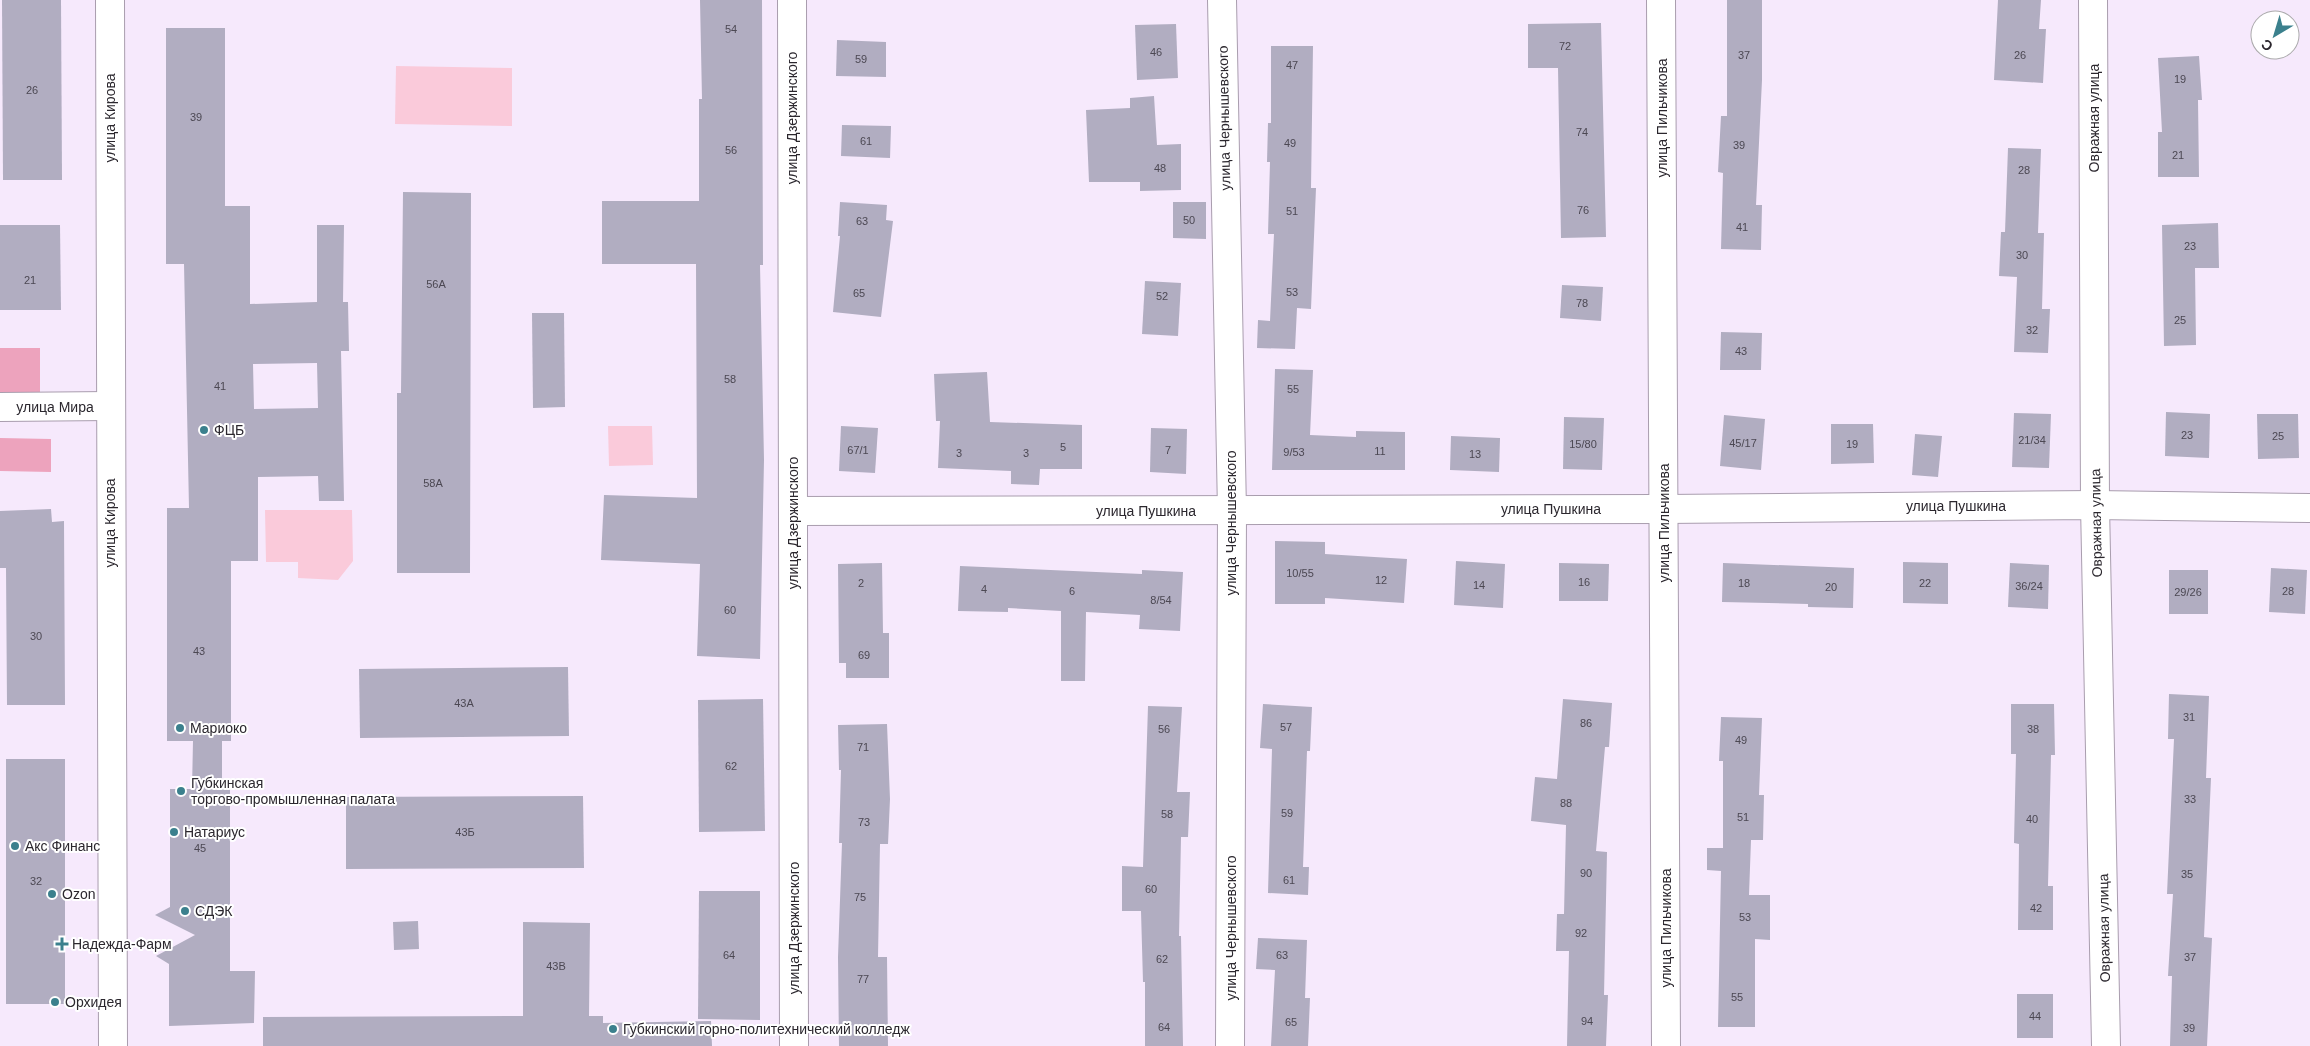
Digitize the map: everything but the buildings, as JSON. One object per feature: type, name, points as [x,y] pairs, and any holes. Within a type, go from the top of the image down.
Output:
[{"type":"street","name":"улица Кирова","points":[[110,0],[113,1046]]},
{"type":"street","name":"улица Дзержинского","points":[[792,0],[794,1046]]},
{"type":"street","name":"улица Чернышевского","points":[[1222,0],[1232,511],[1230,1046]]},
{"type":"street","name":"улица Пильчикова","points":[[1661,0],[1666,1046]]},
{"type":"street","name":"Овражная улица","points":[[2093,0],[2096,505],[2106,1046]]},
{"type":"street","name":"улица Мира","points":[[0,407],[110,406]]},
{"type":"street","name":"улица Пушкина","points":[[793,511],[1232,511],[2096,505],[2310,508]]},
{"type":"shaded area","points":[[396,66],[512,68],[512,126],[395,124]]},
{"type":"shaded area","points":[[0,348],[40,348],[40,392],[0,392]]},
{"type":"shaded area","points":[[608,426],[652,426],[653,465],[609,466]]},
{"type":"shaded area","points":[[0,438],[51,439],[51,472],[0,471]]},
{"type":"shaded area","points":[[265,510],[352,510],[353,561],[338,580],[298,578],[298,562],[266,562]]},
{"type":"place","name":"ФЦБ","points":[[204,430]]},
{"type":"place","name":"Мариоко","points":[[180,728]]},
{"type":"place","name":"Губкинская торгово-промышленная палата","points":[[181,791]]},
{"type":"place","name":"Натариус","points":[[174,832]]},
{"type":"place","name":"Акс Финанс","points":[[15,846]]},
{"type":"place","name":"Ozon","points":[[52,894]]},
{"type":"place","name":"СДЭК","points":[[185,911]]},
{"type":"place","name":"Надежда-Фарм","points":[[62,944]]},
{"type":"place","name":"Орхидея","points":[[55,1002]]},
{"type":"place","name":"Губкинский горно-политехнический колледж","points":[[613,1029]]}]
